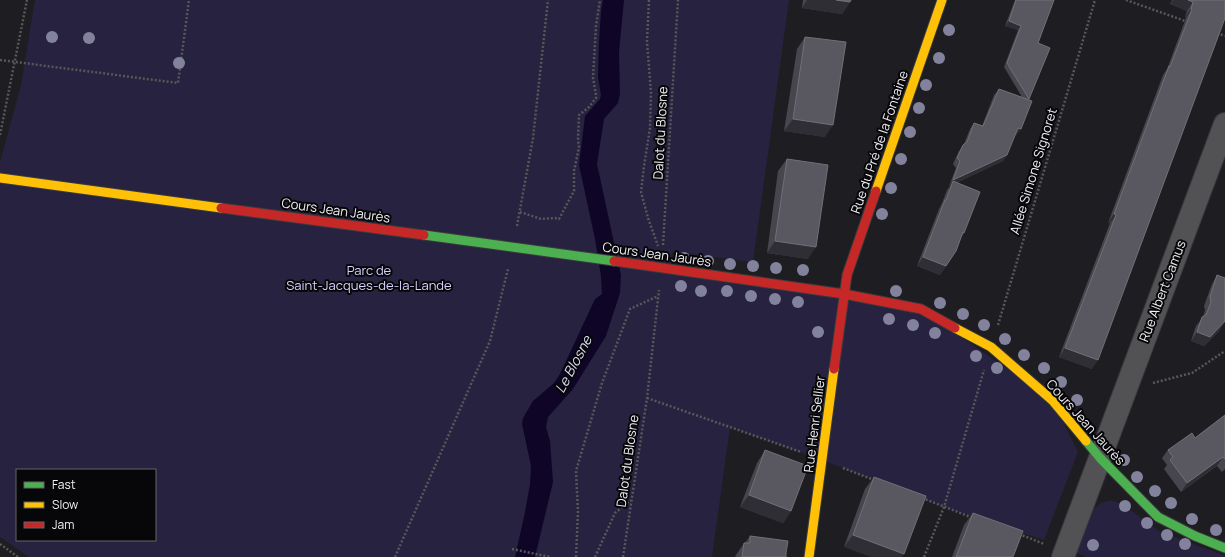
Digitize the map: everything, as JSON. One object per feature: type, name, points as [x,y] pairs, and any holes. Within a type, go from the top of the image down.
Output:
[{"type":"street","name":"Rue du Pré de la Fontaine","points":[[844,294],[847,276],[942,0]]},
{"type":"street","name":"Rue Albert Camus","points":[[1064,554],[1225,124]]},
{"type":"street","name":"Cours Jean Jaurès","points":[[0,178],[662,268],[844,294],[921,309],[991,347],[1052,400],[1100,458],[1158,518],[1195,536],[1225,548]]},
{"type":"street","name":"Rue Henri Sellier","points":[[809,557],[844,294]]},
{"type":"path","points":[[0,134],[28,0]]},
{"type":"path","points":[[0,60],[178,83],[189,0]]},
{"type":"path","points":[[517,228],[533,138],[548,0]]},
{"type":"path","points":[[520,212],[541,219],[559,219],[574,191],[574,171],[579,147],[579,115],[589,107],[596,98],[593,78],[596,26],[600,0]]},
{"type":"path","points":[[649,0],[647,41],[651,93],[650,128],[641,192],[648,218],[662,257]]},
{"type":"path","name":"Dalot du Blosne","points":[[662,268],[678,0]]},
{"type":"path","name":"Allée Simone Signoret","points":[[924,557],[944,507],[1095,0]]},
{"type":"path","points":[[1126,0],[1191,23]]},
{"type":"path","points":[[1211,31],[1225,36]]},
{"type":"path","points":[[395,557],[490,341],[508,268]]},
{"type":"path","name":"Dalot du Blosne","points":[[576,557],[578,512],[576,472],[602,383],[630,309],[658,296],[647,398],[623,557]]},
{"type":"path","points":[[1125,390],[1192,373],[1225,351]]},
{"type":"path","points":[[647,398],[880,482]]},
{"type":"path","points":[[916,496],[980,520]]},
{"type":"path","points":[[595,557],[615,513],[631,500]]},
{"type":"path","points":[[1015,533],[1064,554]]},
{"type":"path","points":[[0,544],[18,557]]},
{"type":"path","points":[[512,549],[550,557]]},
{"type":"green space","name":"Parc de Saint-Jacques-de-la-Lande","points":[[35,0],[789,0],[753,262],[672,252],[670,269],[921,309],[1052,400],[1078,452],[1044,540],[944,507],[822,460],[730,427],[712,557],[29,557],[0,537],[0,162],[21,85]]},
{"type":"green space","points":[[1111,500],[1122,504],[1159,531],[1225,557],[1087,557],[1074,552],[1091,511],[1101,503]]},
{"type":"water","name":"Le Blosne","points":[[603,0],[624,0],[619,52],[620,94],[618,103],[604,119],[597,164],[621,275],[620,293],[606,336],[573,389],[548,417],[546,427],[550,441],[553,482],[535,557],[515,557],[530,484],[531,466],[522,424],[523,418],[533,401],[554,383],[560,374],[595,299],[602,294],[601,276],[595,239],[579,165],[585,116],[600,99],[601,95],[598,77],[601,11]]},
{"type":"building","points":[[836,0],[851,0],[850,2]]},
{"type":"building","points":[[1016,0],[1054,0],[1038,43],[1050,48],[1029,99],[1007,63],[1021,26],[1009,21]]},
{"type":"building","points":[[1188,0],[1225,0],[1225,18],[1098,360],[1065,348],[1116,215],[1114,214],[1169,66],[1170,67],[1192,9],[1193,2]]},
{"type":"building","points":[[805,37],[846,42],[833,125],[793,119]]},
{"type":"building","points":[[999,89],[1032,101],[1021,129],[1018,128],[1007,155],[953,180],[960,161],[957,158],[963,145],[967,142],[974,123],[983,126]]},
{"type":"building","points":[[787,159],[828,165],[816,247],[775,241]]},
{"type":"building","points":[[953,181],[980,192],[956,251],[946,266],[923,257]]},
{"type":"building","points":[[1217,275],[1225,278],[1225,321],[1210,337],[1197,332],[1202,317],[1206,315],[1211,302],[1210,297]]},
{"type":"building","points":[[1225,415],[1225,459],[1223,457],[1187,483],[1170,460],[1173,457],[1168,450],[1192,433],[1195,438]]},
{"type":"building","points":[[765,450],[808,466],[791,511],[749,495]]},
{"type":"building","points":[[874,477],[926,496],[904,554],[853,535]]},
{"type":"building","points":[[973,513],[1023,531],[1013,557],[956,557]]},
{"type":"building","points":[[750,536],[788,541],[786,557],[742,557],[744,543],[750,543]]},
{"type":"traffic: fast","points":[[424,235],[614,261]]},
{"type":"traffic: fast","points":[[1086,441],[1100,458],[1158,517],[1195,536],[1225,548]]},
{"type":"traffic: slow","points":[[876,191],[942,0]]},
{"type":"traffic: slow","points":[[0,178],[221,208]]},
{"type":"traffic: slow","points":[[955,328],[991,347],[1052,400],[1086,441]]},
{"type":"traffic: slow","points":[[809,557],[834,369]]},
{"type":"traffic: jam","points":[[834,369],[847,275],[876,191]]},
{"type":"traffic: jam","points":[[221,208],[424,235]]},
{"type":"traffic: jam","points":[[614,261],[844,294],[921,309],[955,328]]}]
